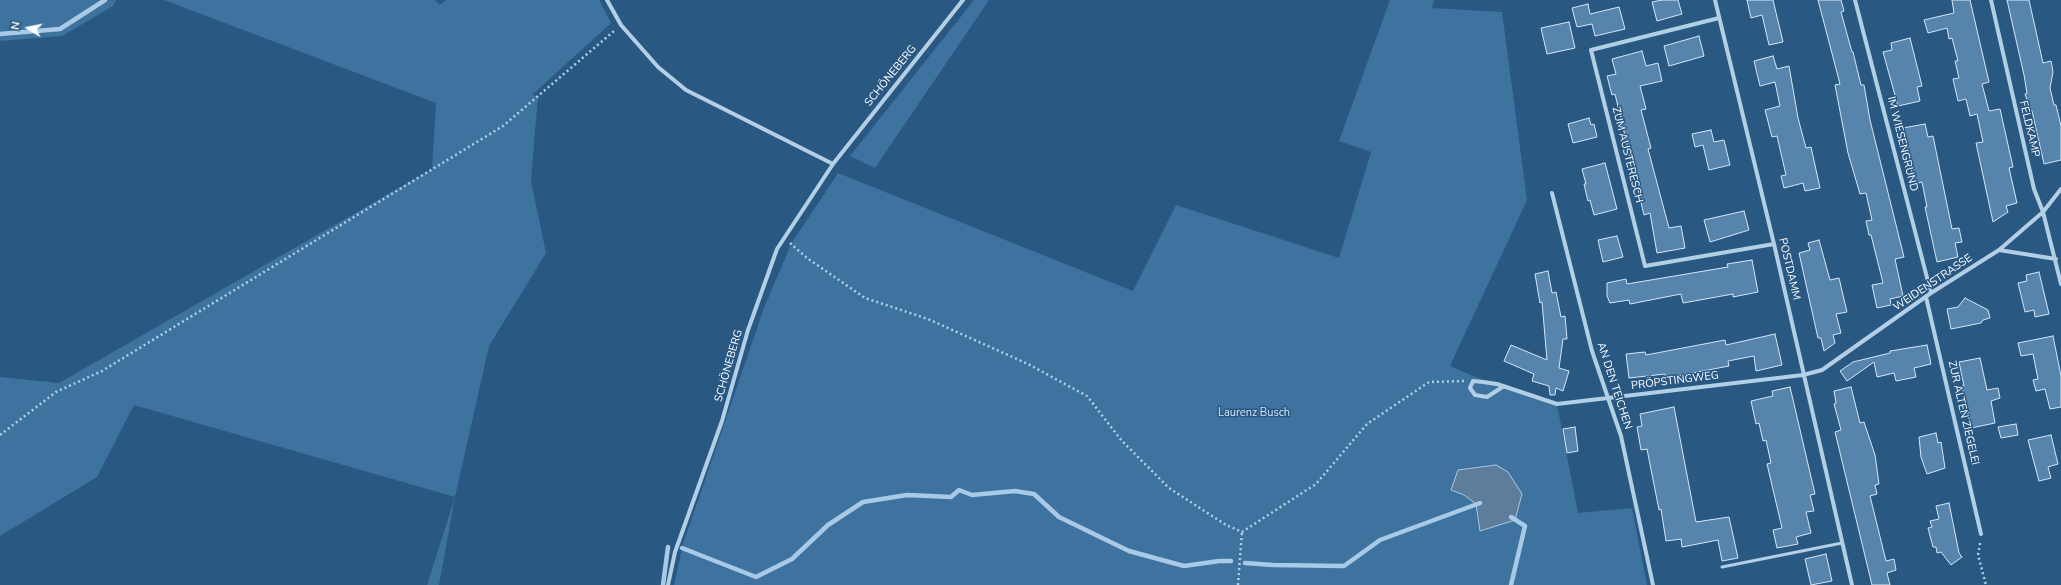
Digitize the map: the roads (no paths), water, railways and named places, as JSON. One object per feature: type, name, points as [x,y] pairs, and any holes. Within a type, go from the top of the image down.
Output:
[{"type":"street","points":[[607,0],[621,25],[658,67],[686,90],[833,164]]},
{"type":"street","name":"SCHÖNEBERG","points":[[668,585],[675,552],[722,421],[748,330],[777,249],[833,164],[963,0]]},
{"type":"street","name":"POSTDAMM","points":[[1715,0],[1774,244],[1852,585]]},
{"type":"street","name":"IM WIESENGRUND","points":[[1855,0],[1931,293]]},
{"type":"street","name":"FELDKAMP","points":[[1991,0],[2034,189],[2043,212],[2061,284]]},
{"type":"street","name":"ZUM AUSTERESCH","points":[[1719,18],[1591,50],[1645,266],[1774,244]]},
{"type":"street","name":"WEIDENSTRASSE","points":[[1803,375],[1822,370],[1931,293],[1999,250],[2043,212],[2061,189]]},
{"type":"street","name":"AN DEN TEICHEN","points":[[1552,193],[1592,351],[1621,436],[1653,585]]},
{"type":"street","points":[[1999,250],[2056,260]]},
{"type":"street","name":"ZUR ALTEN ZIEGELEI","points":[[1926,297],[1981,534]]},
{"type":"street","name":"PRÖPSTINGWEG","points":[[1504,386],[1487,396],[1475,395],[1470,388],[1473,381],[1504,386],[1557,404],[1803,375]]},
{"type":"lane","points":[[1722,567],[1842,543]]},
{"type":"waterway","points":[[0,34],[60,29],[105,0]]},
{"type":"waterway","points":[[682,548],[756,577],[792,559],[828,525],[863,502],[907,495],[951,497],[959,490],[972,495],[1015,491],[1034,494],[1059,517],[1129,551],[1184,566],[1219,561],[1231,561]]},
{"type":"waterway","points":[[1245,563],[1344,566],[1380,540],[1480,503]]},
{"type":"waterway","points":[[1511,517],[1525,526],[1511,585]]},
{"type":"waterway","points":[[663,585],[668,547]]},
{"type":"park label","name":"Laurenz Busch","points":[[1254,413]]}]
